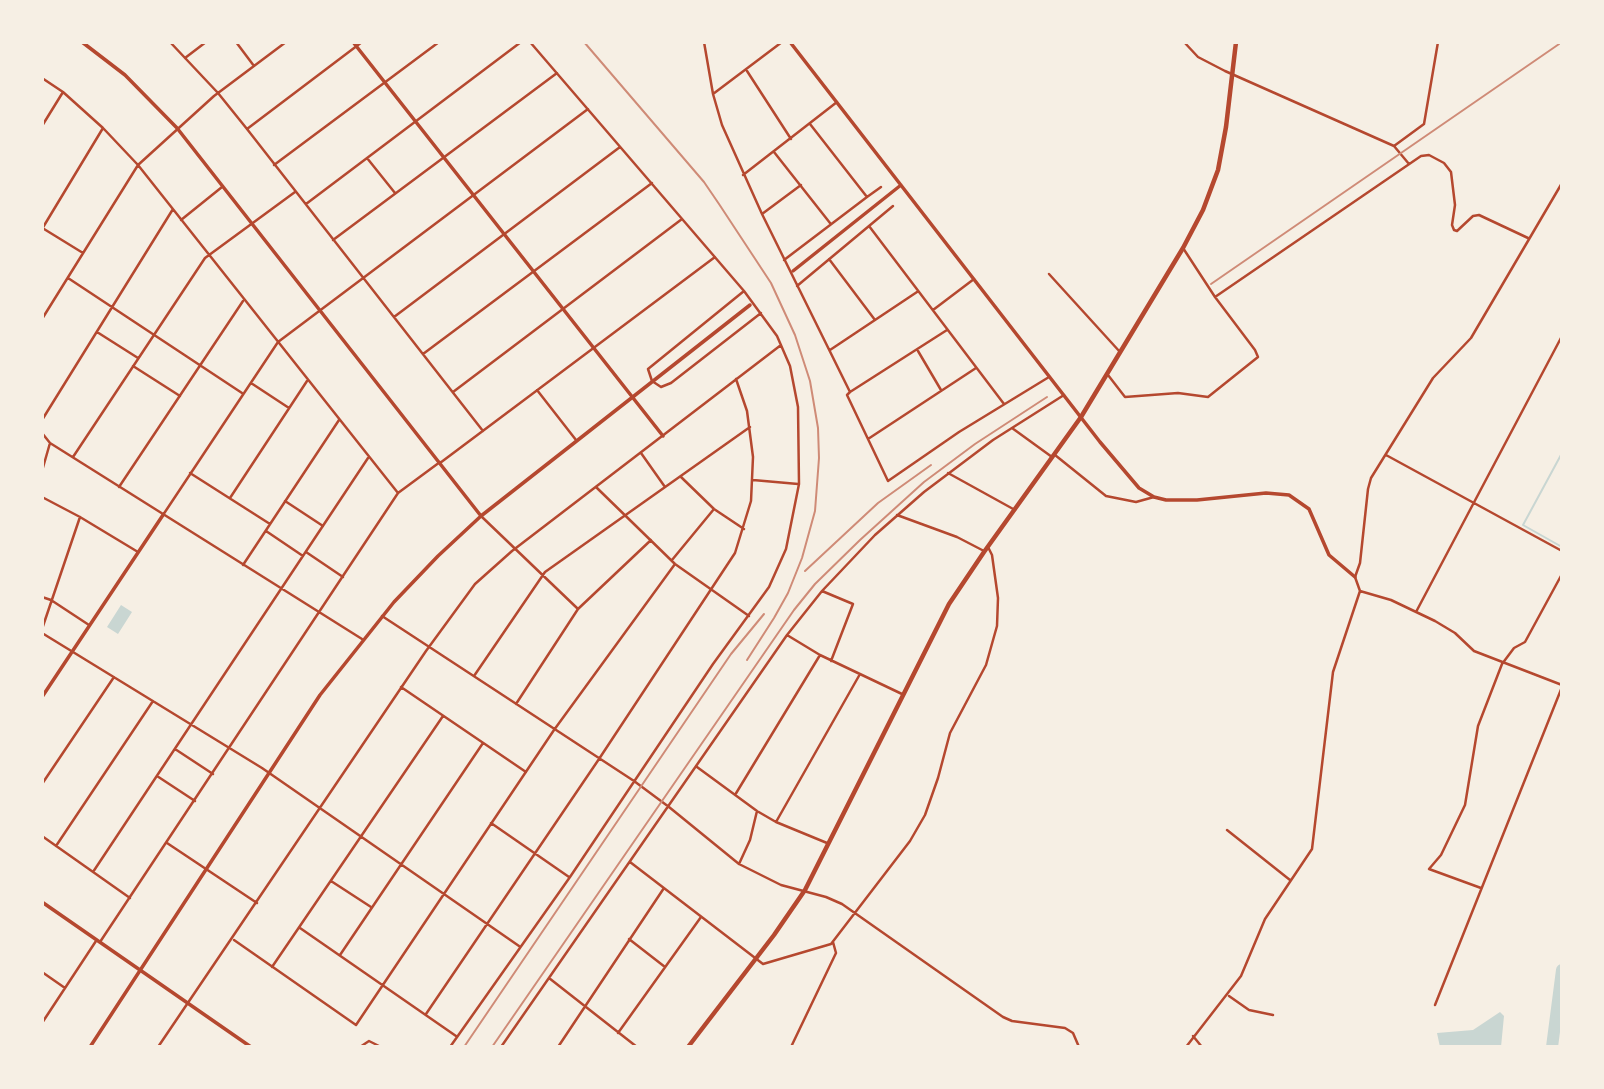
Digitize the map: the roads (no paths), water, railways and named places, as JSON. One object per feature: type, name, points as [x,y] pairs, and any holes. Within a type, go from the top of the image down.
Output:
[{"type":"main road","points":[[688,1047],[805,890],[949,604],[1081,417],[1183,248],[1203,210],[1218,170],[1236,42]]},
{"type":"street","points":[[82,42],[125,75],[177,128],[481,516],[578,609]]},
{"type":"street","points":[[170,42],[218,93],[247,129],[483,431]]},
{"type":"street","points":[[185,58],[206,42]]},
{"type":"street","points":[[236,42],[254,66]]},
{"type":"street","points":[[42,319],[138,165],[218,93],[286,42]]},
{"type":"street","points":[[247,129],[355,44],[362,42]]},
{"type":"street","points":[[274,165],[439,42]]},
{"type":"street","points":[[305,205],[521,42]]},
{"type":"street","points":[[450,1047],[570,877],[713,664],[769,587],[786,549],[799,484],[798,407],[790,366],[781,345],[744,291],[530,42]]},
{"type":"street","points":[[704,42],[713,94],[722,125],[743,175],[850,392]]},
{"type":"street","points":[[713,94],[782,42]]},
{"type":"street","points":[[790,42],[1129,478],[1146,494],[1166,500],[1197,500],[1266,493],[1289,495],[1309,509],[1329,555],[1355,577],[1360,591],[1333,672],[1326,741],[1314,813],[1315,838],[1308,858],[1265,919],[1241,976],[1186,1047]]},
{"type":"street","points":[[1184,42],[1198,57],[1395,148],[1409,165]]},
{"type":"street","points":[[1395,148],[1424,124],[1438,42]]},
{"type":"street","points":[[355,44],[663,436]]},
{"type":"street","points":[[747,70],[791,139]]},
{"type":"street","points":[[333,240],[557,74]]},
{"type":"street","points":[[42,78],[63,92],[103,128],[138,165],[398,494]]},
{"type":"street","points":[[42,126],[63,92]]},
{"type":"street","points":[[743,175],[837,102]]},
{"type":"street","points":[[42,697],[278,342],[588,109]]},
{"type":"street","points":[[810,124],[867,197]]},
{"type":"street","points":[[83,253],[42,228],[103,128]]},
{"type":"street","points":[[394,317],[620,147]]},
{"type":"street","points":[[774,152],[831,224]]},
{"type":"street","points":[[1215,297],[1421,156],[1437,157],[1451,172],[1455,205],[1452,225],[1454,230],[1460,230],[1476,215],[1529,238]]},
{"type":"street","points":[[367,158],[395,193]]},
{"type":"street","points":[[423,354],[652,183]]},
{"type":"street","points":[[1355,577],[1360,563],[1368,489],[1375,470],[1433,378],[1472,338],[1562,183]]},
{"type":"street","points":[[762,214],[801,185]]},
{"type":"street","points":[[793,271],[901,186]]},
{"type":"street","points":[[181,220],[222,187]]},
{"type":"street","points":[[784,260],[881,187]]},
{"type":"street","points":[[72,458],[209,255],[295,192]]},
{"type":"street","points":[[797,286],[893,206]]},
{"type":"street","points":[[42,420],[173,209]]},
{"type":"street","points":[[453,392],[683,219]]},
{"type":"street","points":[[869,226],[1004,404]]},
{"type":"street","points":[[1107,374],[1125,397],[1178,393],[1208,397],[1258,357],[1183,248]]},
{"type":"street","points":[[42,1023],[130,898],[398,494],[715,257]]},
{"type":"street","points":[[829,259],[875,320]]},
{"type":"street","points":[[1049,274],[1120,352]]},
{"type":"street","points":[[68,278],[242,393]]},
{"type":"street","points":[[933,310],[974,279]]},
{"type":"street","points":[[744,291],[648,369],[652,381],[661,387],[671,383],[761,313]]},
{"type":"street","points":[[830,350],[919,291]]},
{"type":"street","points":[[119,487],[244,299]]},
{"type":"street","points":[[90,1047],[320,695],[382,616],[438,556],[481,516],[750,305]]},
{"type":"street","points":[[948,330],[846,395],[888,481],[1049,377]]},
{"type":"street","points":[[97,332],[138,358]]},
{"type":"street","points":[[1416,612],[1562,336]]},
{"type":"street","points":[[158,1047],[429,646],[475,584],[515,549],[781,345]]},
{"type":"street","points":[[917,350],[942,390]]},
{"type":"street","points":[[133,366],[180,396]]},
{"type":"street","points":[[868,439],[976,368]]},
{"type":"street","points":[[426,1014],[735,553],[744,529],[753,480],[750,426],[736,379]]},
{"type":"street","points":[[230,498],[308,380]]},
{"type":"street","points":[[250,382],[289,408]]},
{"type":"street","points":[[537,390],[576,440]]},
{"type":"street","points":[[501,1047],[787,635],[822,591],[897,514],[948,472],[1064,395]]},
{"type":"street","points":[[243,565],[339,420]]},
{"type":"street","points":[[474,676],[542,574],[750,426]]},
{"type":"street","points":[[1012,428],[1106,496],[1128,502],[1154,497]]},
{"type":"street","points":[[42,433],[50,443],[72,458],[362,639]]},
{"type":"street","points":[[42,471],[50,443]]},
{"type":"street","points":[[641,452],[665,487]]},
{"type":"street","points":[[1386,455],[1562,551]]},
{"type":"street","points":[[93,872],[368,458]]},
{"type":"street","points":[[948,472],[1015,510]]},
{"type":"street","points":[[190,473],[270,524]]},
{"type":"street","points":[[681,477],[714,509],[744,529]]},
{"type":"street","points":[[753,480],[799,484]]},
{"type":"street","points":[[597,488],[675,564],[750,616]]},
{"type":"street","points":[[42,497],[138,552]]},
{"type":"street","points":[[285,501],[323,526]]},
{"type":"street","points":[[671,560],[714,509]]},
{"type":"street","points":[[630,862],[756,959],[767,964],[833,942],[909,841],[925,815],[950,733],[986,665],[997,626],[998,598],[992,555],[986,549],[897,514]]},
{"type":"street","points":[[80,517],[42,631],[269,773],[519,946]]},
{"type":"street","points":[[266,531],[343,577]]},
{"type":"street","points":[[516,704],[578,609],[651,540]]},
{"type":"street","points":[[233,939],[356,1026],[554,730],[675,564]]},
{"type":"street","points":[[1481,888],[1429,869],[1441,855],[1465,805],[1475,735],[1504,661],[1514,649],[1525,642],[1562,574]]},
{"type":"street","points":[[822,591],[853,604],[831,661]]},
{"type":"street","points":[[1360,591],[1391,600],[1416,612],[1455,634],[1474,651],[1562,686],[1435,1005]]},
{"type":"street","points":[[42,597],[89,625]]},
{"type":"street","points":[[382,616],[634,781],[739,864],[781,885],[835,900],[1003,1017],[1012,1021],[1065,1027],[1073,1033],[1079,1047]]},
{"type":"street","points":[[787,635],[831,661],[903,694]]},
{"type":"street","points":[[735,794],[820,655]]},
{"type":"street","points":[[776,822],[860,674]]},
{"type":"street","points":[[42,784],[114,677]]},
{"type":"street","points":[[401,687],[526,772]]},
{"type":"street","points":[[56,846],[153,701]]},
{"type":"street","points":[[272,967],[443,716]]},
{"type":"street","points":[[340,955],[483,743]]},
{"type":"street","points":[[175,749],[212,774]]},
{"type":"street","points":[[696,766],[757,811],[830,845]]},
{"type":"street","points":[[157,776],[195,801]]},
{"type":"street","points":[[739,864],[750,841],[757,811]]},
{"type":"street","points":[[491,823],[570,877]]},
{"type":"street","points":[[1227,830],[1292,881]]},
{"type":"street","points":[[42,836],[130,898]]},
{"type":"street","points":[[167,843],[257,902]]},
{"type":"street","points":[[331,881],[371,908]]},
{"type":"street","points":[[558,1047],[664,888]]},
{"type":"street","points":[[42,902],[251,1047]]},
{"type":"street","points":[[618,1032],[701,917]]},
{"type":"street","points":[[300,928],[457,1037]]},
{"type":"street","points":[[629,939],[666,967]]},
{"type":"street","points":[[791,1047],[836,953],[833,942]]},
{"type":"street","points":[[42,972],[65,988]]},
{"type":"street","points":[[550,978],[637,1047]]},
{"type":"street","points":[[1228,995],[1249,1010],[1273,1016]]},
{"type":"street","points":[[1193,1036],[1202,1047]]},
{"type":"street","points":[[360,1047],[369,1041],[381,1047]]},
{"type":"waterway","points":[[1562,453],[1523,525],[1562,547]]},
{"type":"waterway","points":[[1552,1047],[1562,970]]},
{"type":"railway","points":[[584,42],[704,182],[719,204],[771,283],[795,335],[810,381],[818,428],[815,511],[802,558],[788,593],[747,660]]},
{"type":"railway","points":[[1211,284],[1562,42]]},
{"type":"railway","points":[[492,1047],[794,610],[815,584],[924,482],[975,444],[1047,397]]},
{"type":"railway","points":[[805,571],[878,503],[931,465]]},
{"type":"railway","points":[[464,1047],[731,654],[764,614]]}]
